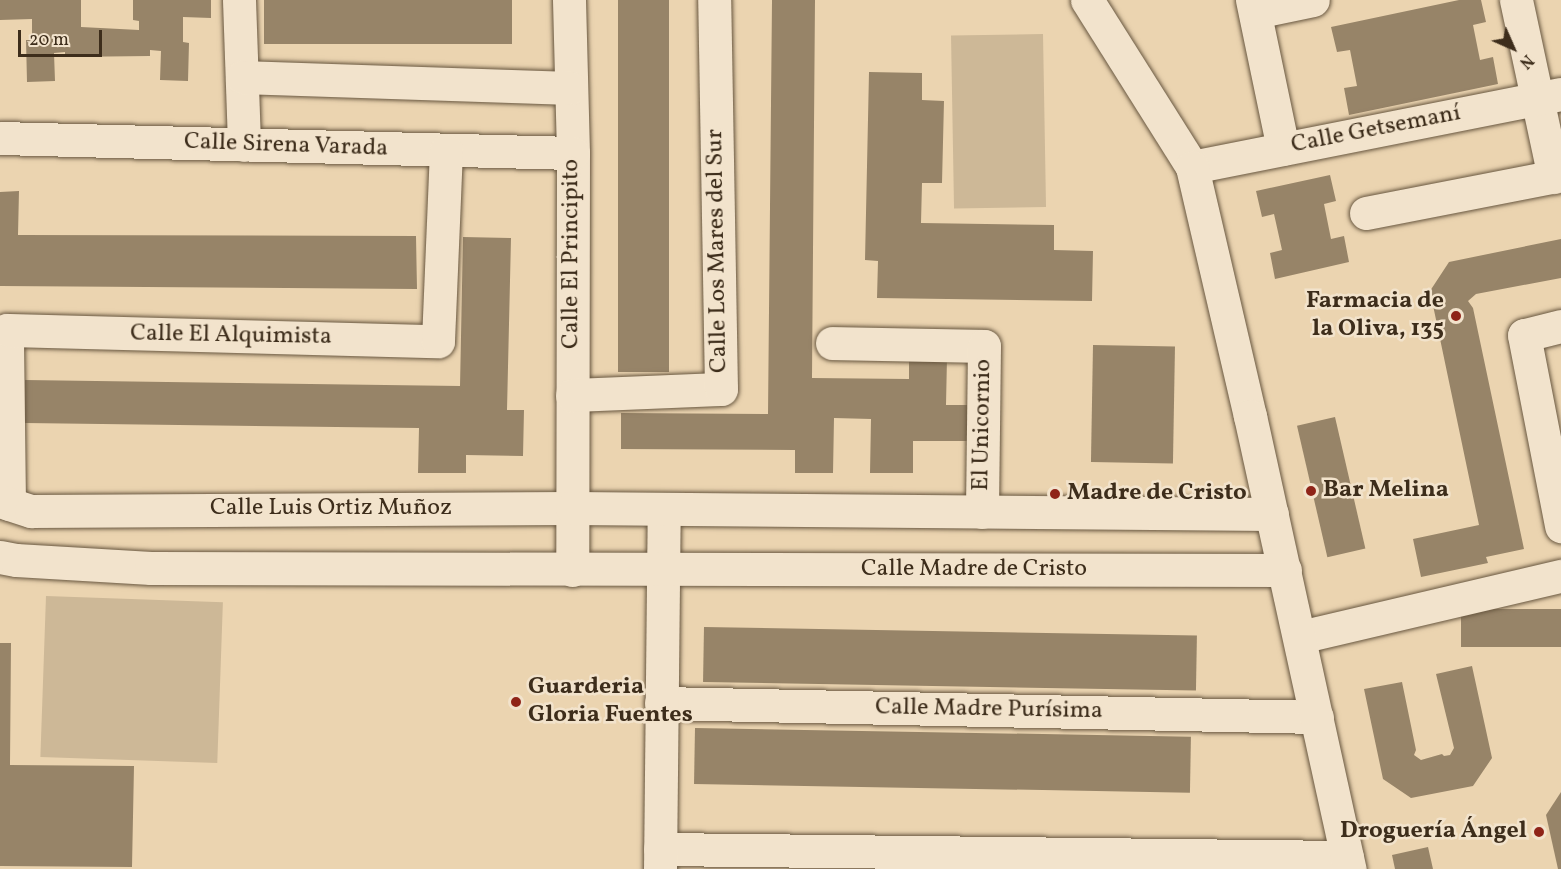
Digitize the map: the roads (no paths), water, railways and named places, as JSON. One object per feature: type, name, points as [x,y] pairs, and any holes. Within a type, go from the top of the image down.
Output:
[{"type":"street","points":[[239,0],[244,145]]},
{"type":"street","name":"Calle El Principito","points":[[569,0],[573,153],[572,570]]},
{"type":"street","name":"Calle Los Mares del Sur","points":[[572,396],[721,389],[714,0]]},
{"type":"street","points":[[1087,0],[1192,167],[1285,570],[1349,863],[660,859],[664,511],[1272,514]]},
{"type":"street","points":[[1283,149],[1253,6],[1313,0]]},
{"type":"street","points":[[1366,213],[1557,176],[1549,96],[1516,0]]},
{"type":"street","points":[[242,77],[570,88]]},
{"type":"street","name":"Calle Getsemaní","points":[[1192,167],[1549,96]]},
{"type":"street","name":"Calle Sirena Varada","points":[[0,138],[573,153]]},
{"type":"street","name":"Calle El Alquimista","points":[[4,503],[7,330],[438,341],[446,150]]},
{"type":"street","points":[[1561,326],[1524,335],[1548,388],[1561,526]]},
{"type":"street","name":"El Unicornio","points":[[832,343],[984,345],[982,512]]},
{"type":"street","name":"Calle Luis Ortiz Muñoz","points":[[4,503],[31,511],[572,508],[664,511]]},
{"type":"street","points":[[0,557],[16,560],[151,568],[663,570]]},
{"type":"street","name":"Calle Madre de Cristo","points":[[663,570],[1285,570]]},
{"type":"street","points":[[1300,637],[1561,576]]},
{"type":"street","name":"Calle Madre Purísima","points":[[662,702],[1317,717]]},
{"type":"place","name":"Farmacia de la Oliva, 135","points":[[1456,316]]},
{"type":"place","name":"Bar Melina","points":[[1311,491]]},
{"type":"place","name":"Madre de Cristo","points":[[1055,494]]},
{"type":"place","name":"Guarderia Gloria Fuentes","points":[[516,702]]},
{"type":"place","name":"Droguería Ángel","points":[[1539,832]]}]
